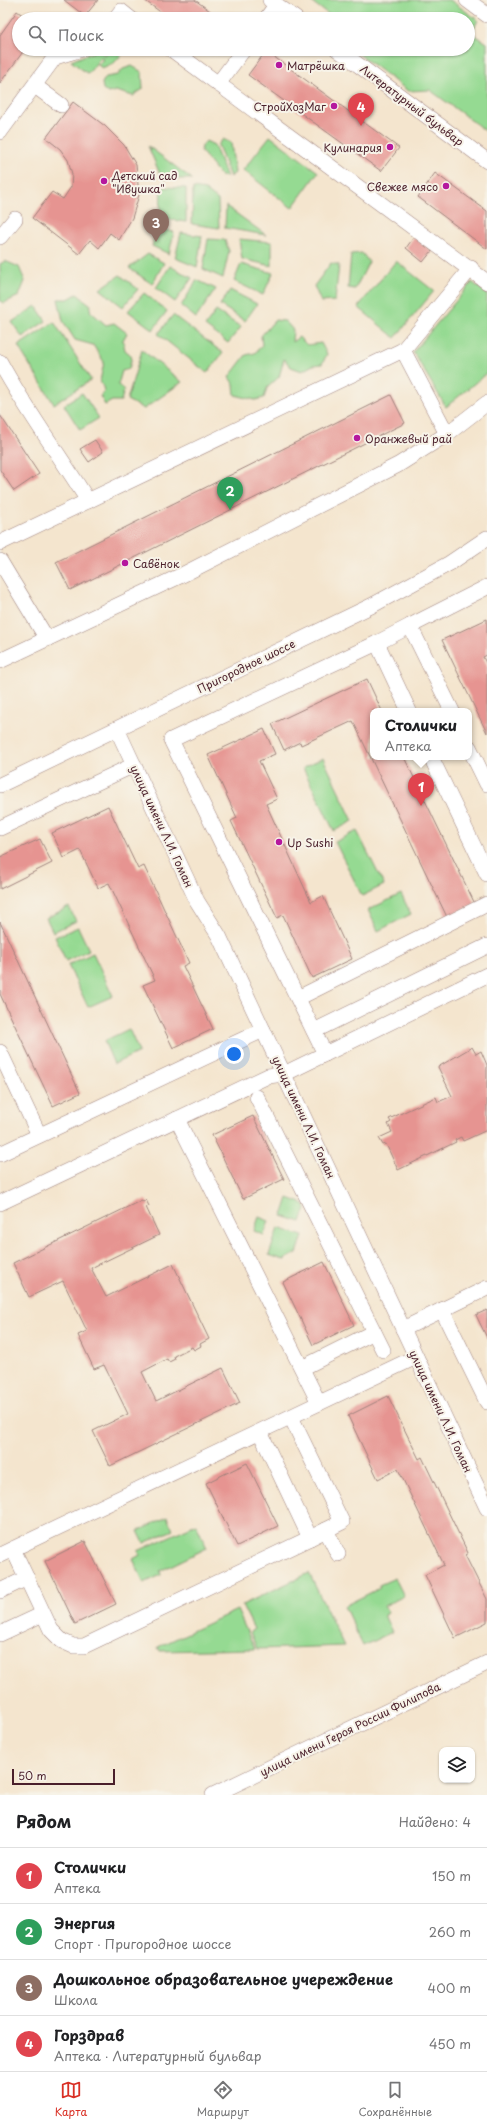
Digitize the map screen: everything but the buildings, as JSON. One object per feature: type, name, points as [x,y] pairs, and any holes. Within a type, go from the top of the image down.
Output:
[{"type":"street","points":[[467,0],[487,15]]},
{"type":"street","points":[[269,12],[273,2],[287,12]]},
{"type":"street","points":[[0,132],[55,57],[58,56]]},
{"type":"street","points":[[180,56],[471,268],[487,282]]},
{"type":"street","points":[[218,84],[239,56]]},
{"type":"street","name":"Литературный бульвар","points":[[346,56],[487,160]]},
{"type":"street","points":[[35,86],[61,105]]},
{"type":"street","points":[[0,237],[15,218]]},
{"type":"street","points":[[0,543],[403,350],[471,268]]},
{"type":"street","points":[[403,350],[447,434]]},
{"type":"street","points":[[0,362],[15,389],[88,501]]},
{"type":"street","points":[[0,661],[182,575],[398,465],[447,434],[487,403]]},
{"type":"street","name":"Пригородное шоссе","points":[[0,785],[370,606],[450,563],[487,538]]},
{"type":"street","points":[[0,561],[47,639]]},
{"type":"street","points":[[325,1054],[171,740],[377,643],[487,587]]},
{"type":"street","points":[[410,626],[451,708]]},
{"type":"street","points":[[377,643],[408,708]]},
{"type":"street","name":"улица имени Л.И. Гоман","points":[[117,729],[198,901],[219,936],[487,1508]]},
{"type":"street","points":[[472,753],[487,784]]},
{"type":"street","points":[[432,760],[487,874]]},
{"type":"street","points":[[0,828],[134,765]]},
{"type":"street","points":[[298,998],[487,904]]},
{"type":"street","points":[[314,1031],[487,946]]},
{"type":"street","points":[[0,1203],[268,1076],[284,1074],[487,975]]},
{"type":"street","points":[[0,1154],[263,1030]]},
{"type":"street","points":[[0,1052],[39,1135]]},
{"type":"street","points":[[257,1097],[383,1350]]},
{"type":"street","points":[[177,1119],[319,1403]]},
{"type":"street","points":[[403,1329],[487,1288]]},
{"type":"street","points":[[442,1310],[487,1402]]},
{"type":"street","points":[[302,1368],[374,1332]]},
{"type":"street","points":[[291,1417],[342,1522],[84,1646],[74,1646],[62,1641],[51,1630],[27,1578],[7,1552],[416,1357]]},
{"type":"street","points":[[260,1432],[310,1538]]},
{"type":"street","points":[[326,1530],[338,1554]]},
{"type":"street","points":[[0,1592],[27,1578]]},
{"type":"street","points":[[0,1634],[43,1614]]},
{"type":"street","name":"улица имени Героя России Филипова","points":[[213,1795],[487,1663]]},
{"type":"green space","points":[[309,0],[450,0],[467,12],[325,12]]},
{"type":"green space","points":[[475,18],[478,20],[475,26]]},
{"type":"green space","points":[[475,35],[487,43],[487,132],[430,90],[408,91],[361,56],[475,56]]},
{"type":"green space","points":[[83,56],[120,56],[114,63],[102,68],[98,65],[103,59],[101,57],[88,74],[71,61]]},
{"type":"green space","points":[[132,66],[142,72],[143,89],[133,96],[116,91],[108,93],[103,89],[102,83],[106,77],[118,75],[123,69]]},
{"type":"green space","points":[[270,136],[318,172],[292,208],[243,170]]},
{"type":"green space","points":[[223,139],[231,143],[235,173],[230,177],[218,145]]},
{"type":"green space","points":[[206,141],[214,145],[227,177],[221,176],[201,151],[202,146]]},
{"type":"green space","points":[[148,146],[192,179],[162,179]]},
{"type":"green space","points":[[161,187],[186,188],[186,222],[160,218]]},
{"type":"green space","points":[[193,188],[205,190],[218,200],[219,228],[192,224]]},
{"type":"green space","points":[[226,206],[266,235],[225,228]]},
{"type":"green space","points":[[158,228],[174,232],[169,254],[152,246]]},
{"type":"green space","points":[[181,233],[202,236],[197,267],[175,258]]},
{"type":"green space","points":[[208,239],[225,240],[229,251],[223,278],[203,269]]},
{"type":"green space","points":[[239,239],[272,242],[272,266],[242,259]]},
{"type":"green space","points":[[362,253],[369,262],[355,289],[348,288],[351,254]]},
{"type":"green space","points":[[148,254],[164,263],[152,284],[129,268]]},
{"type":"green space","points":[[5,261],[19,267],[25,281],[19,296],[4,303],[0,301],[0,264]]},
{"type":"green space","points":[[396,261],[434,291],[395,338],[358,307]]},
{"type":"green space","points":[[331,263],[339,265],[335,301],[321,302],[314,286]]},
{"type":"green space","points":[[241,264],[273,273],[263,295],[234,281]]},
{"type":"green space","points":[[170,266],[192,278],[175,302],[156,288]]},
{"type":"green space","points":[[120,275],[138,289],[123,307],[100,289]]},
{"type":"green space","points":[[197,280],[216,289],[196,318],[181,306]]},
{"type":"green space","points":[[472,282],[487,294],[487,373],[446,407],[413,352]]},
{"type":"green space","points":[[230,290],[257,304],[245,321],[220,305]]},
{"type":"green space","points":[[144,293],[167,311],[153,330],[128,311]]},
{"type":"green space","points":[[77,294],[91,305],[90,311],[106,325],[114,323],[127,333],[123,340],[125,350],[132,356],[129,369],[122,371],[118,385],[124,390],[121,401],[112,401],[105,405],[100,396],[104,392],[100,381],[104,362],[93,345],[75,340],[63,321],[58,299],[68,299]]},
{"type":"green space","points":[[36,306],[46,321],[22,337],[12,322]]},
{"type":"green space","points":[[216,311],[241,327],[228,343],[205,326]]},
{"type":"green space","points":[[173,315],[223,353],[207,373],[158,334]]},
{"type":"green space","points":[[275,320],[285,321],[293,330],[292,342],[299,337],[307,345],[321,343],[327,354],[322,364],[313,365],[302,371],[291,367],[284,359],[279,377],[267,388],[264,398],[255,400],[235,395],[234,385],[229,377],[246,355],[255,353],[262,345],[261,336]]},
{"type":"green space","points":[[54,322],[91,380],[54,404],[18,346]]},
{"type":"green space","points":[[142,350],[182,382],[144,409],[127,400]]},
{"type":"green space","points":[[82,393],[99,418],[80,430],[64,405]]},
{"type":"green space","points":[[323,758],[353,821],[334,831],[303,768]]},
{"type":"green space","points":[[357,831],[384,885],[362,896],[335,842]]},
{"type":"green space","points":[[401,894],[411,914],[378,931],[368,910]]},
{"type":"green space","points":[[69,907],[76,921],[53,932],[46,918]]},
{"type":"green space","points":[[78,927],[89,950],[66,961],[55,937]]},
{"type":"green space","points":[[93,953],[113,996],[88,1007],[68,965]]},
{"type":"green space","points":[[129,1029],[139,1052],[114,1064],[104,1041]]},
{"type":"green space","points":[[288,1198],[304,1204],[306,1208],[301,1222],[282,1216]]},
{"type":"green space","points":[[259,1217],[269,1221],[264,1235],[254,1231]]},
{"type":"green space","points":[[278,1228],[303,1236],[297,1253],[284,1260],[269,1255]]},
{"type":"green space","points":[[167,1517],[173,1530],[144,1543],[138,1531]]},
{"type":"green space","points":[[196,1524],[207,1548],[160,1571],[161,1575],[144,1583],[133,1559],[140,1555],[138,1551]]},
{"type":"green space","points":[[309,1573],[344,1646],[257,1649],[250,1632],[254,1629],[242,1605]]},
{"type":"green space","points":[[395,1578],[404,1596],[384,1606],[388,1613],[384,1615],[392,1632],[363,1646],[344,1606],[380,1588],[379,1585]]},
{"type":"green space","points":[[237,1610],[255,1649],[160,1651],[158,1647]]},
{"type":"place","name":"Матрёшка","points":[[279,65]]},
{"type":"place","name":"СтройХозМаг","points":[[334,106]]},
{"type":"place","name":"Горздрав","points":[[361,126]]},
{"type":"place","name":"Кулинария","points":[[390,147]]},
{"type":"place","name":"Детский сад \"Ивушка\"","points":[[104,181]]},
{"type":"place","name":"Свежее мясо","points":[[446,186]]},
{"type":"place","name":"Дошкольное образовательное учереждение","points":[[156,242]]},
{"type":"place","name":"Оранжевый рай","points":[[357,438]]},
{"type":"place","name":"Энергия","points":[[230,510]]},
{"type":"place","name":"Савёнок","points":[[125,563]]},
{"type":"place","name":"Столички","points":[[421,806]]},
{"type":"place","name":"Up Sushi","points":[[279,842]]}]
